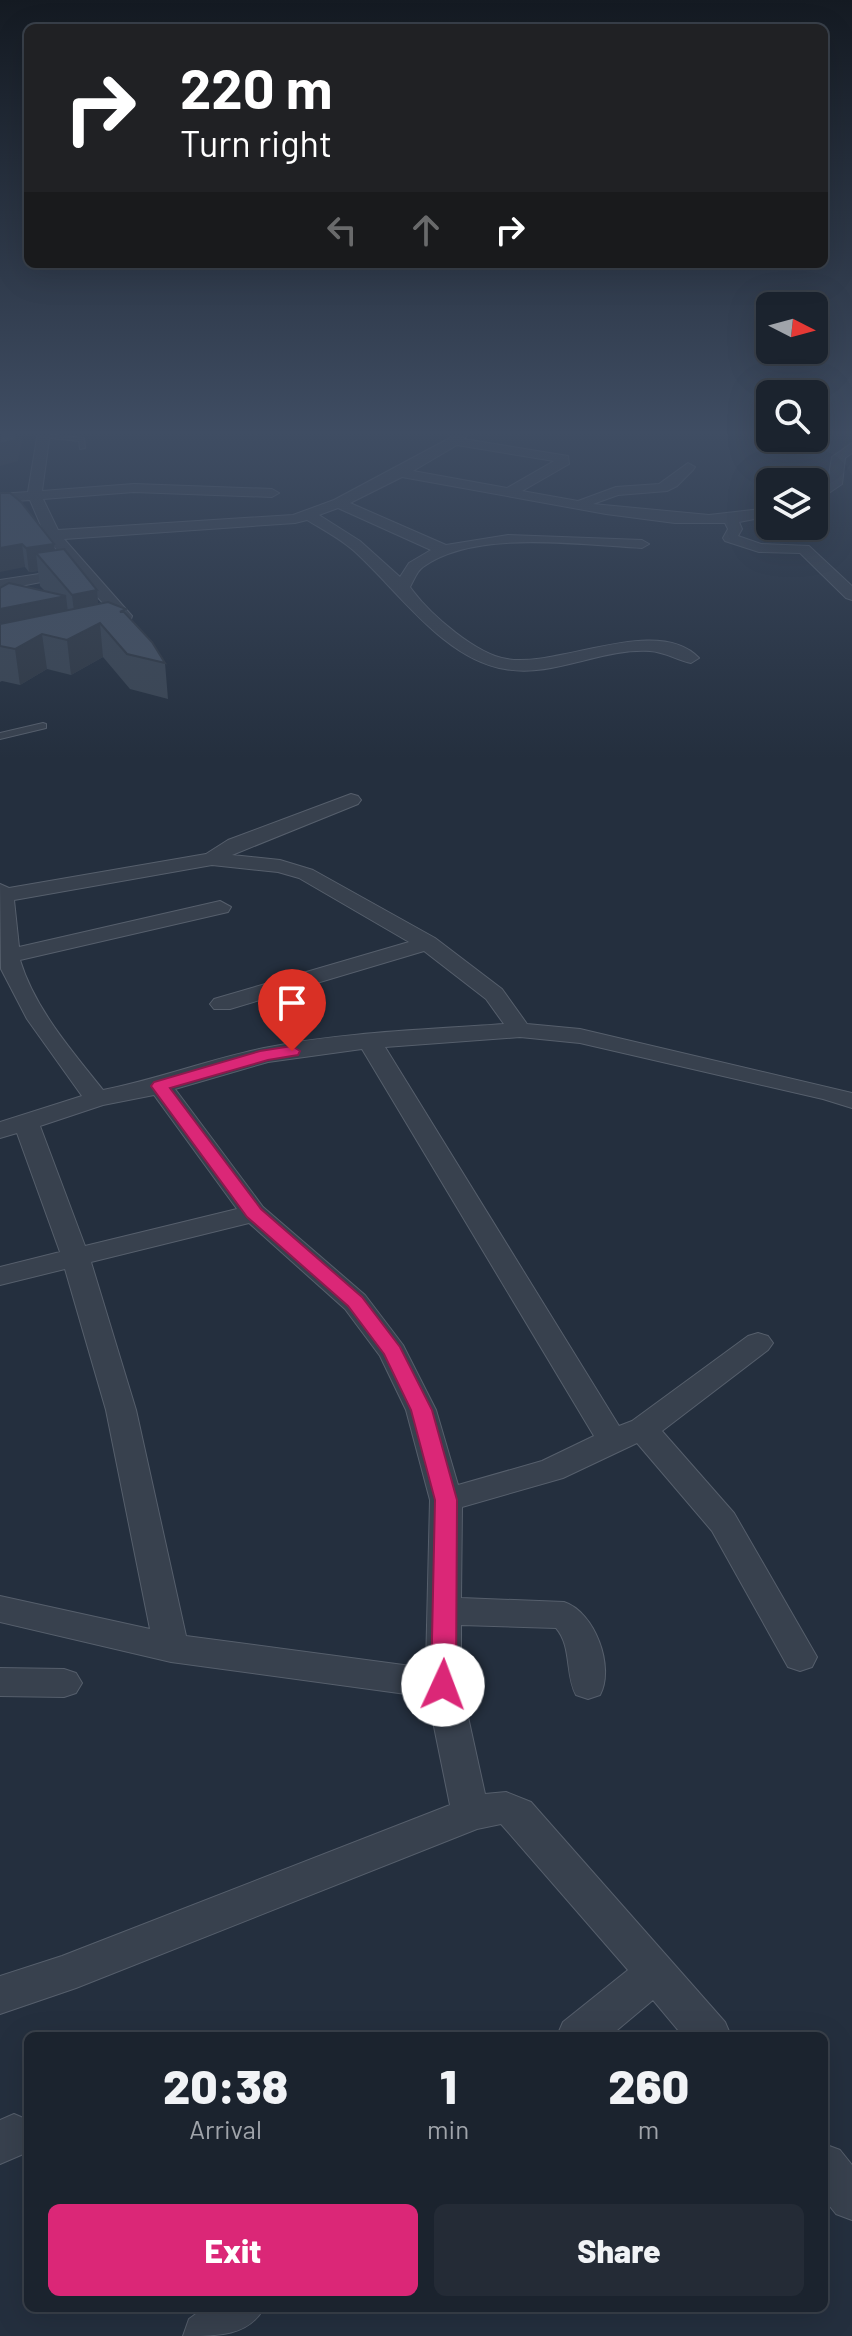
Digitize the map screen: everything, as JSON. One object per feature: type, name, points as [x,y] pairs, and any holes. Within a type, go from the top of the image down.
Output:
[{"type":"street","points":[[57,541],[124,616],[123,622],[116,627],[92,633]]},
{"type":"street","points":[[350,541],[402,587],[432,622],[498,663],[521,665],[645,646],[679,650],[691,658]]},
{"type":"street","points":[[424,541],[444,550]]},
{"type":"street","points":[[402,587],[405,573],[422,558],[444,550],[490,541]]},
{"type":"street","points":[[510,541],[641,550],[645,541]]},
{"type":"street","points":[[739,541],[759,548],[804,549],[841,581],[852,595]]},
{"type":"street","points":[[0,585],[83,571]]},
{"type":"street","points":[[212,859],[235,844],[351,800]]},
{"type":"street","points":[[97,1099],[62,1053],[12,971],[4,941],[1,894],[212,859],[280,866],[306,874],[427,943],[494,994],[520,1030]]},
{"type":"street","points":[[4,941],[220,907]]},
{"type":"street","points":[[222,1004],[427,943]]},
{"type":"street","points":[[171,1648],[121,1410],[76,1259],[13,1127],[97,1099],[160,1086],[266,1055],[369,1041],[520,1030],[580,1036],[830,1093],[852,1101]]},
{"type":"street","points":[[369,1041],[627,1434],[723,1522],[800,1657]]},
{"type":"street","points":[[160,1086],[254,1213],[355,1302],[393,1352],[421,1410],[446,1500],[443,1685],[471,1814]]},
{"type":"street","points":[[0,1276],[254,1213]]},
{"type":"street","points":[[446,1500],[552,1470],[627,1434],[758,1343]]},
{"type":"street","points":[[0,1609],[171,1648],[443,1685]]},
{"type":"street","points":[[446,1611],[564,1615],[574,1620],[588,1685]]},
{"type":"street","points":[[0,1682],[64,1683]]},
{"type":"street","points":[[0,1995],[62,1975],[493,1807],[518,1814],[707,2032]]},
{"type":"street","points":[[583,2032],[655,1973]]},
{"type":"street","points":[[828,2171],[852,2198]]},
{"type":"street","points":[[206,2336],[236,2312]]},
{"type":"lane","points":[[0,736],[43,726]]},
{"type":"building","points":[[0,541],[52,541],[54,544],[26,548],[22,544],[0,548]]},
{"type":"building","points":[[64,549],[97,590],[72,595],[36,553]]},
{"type":"building","points":[[9,583],[66,596],[0,609],[0,588]]},
{"type":"building","points":[[108,602],[126,609],[120,612],[124,612],[152,642],[165,663],[127,654],[100,623],[67,640],[42,634],[15,649],[0,646],[0,624]]},
{"type":"route","points":[[292,1051],[266,1055],[160,1086],[254,1213],[355,1302],[393,1352],[421,1410],[446,1500],[443,1685]]}]
